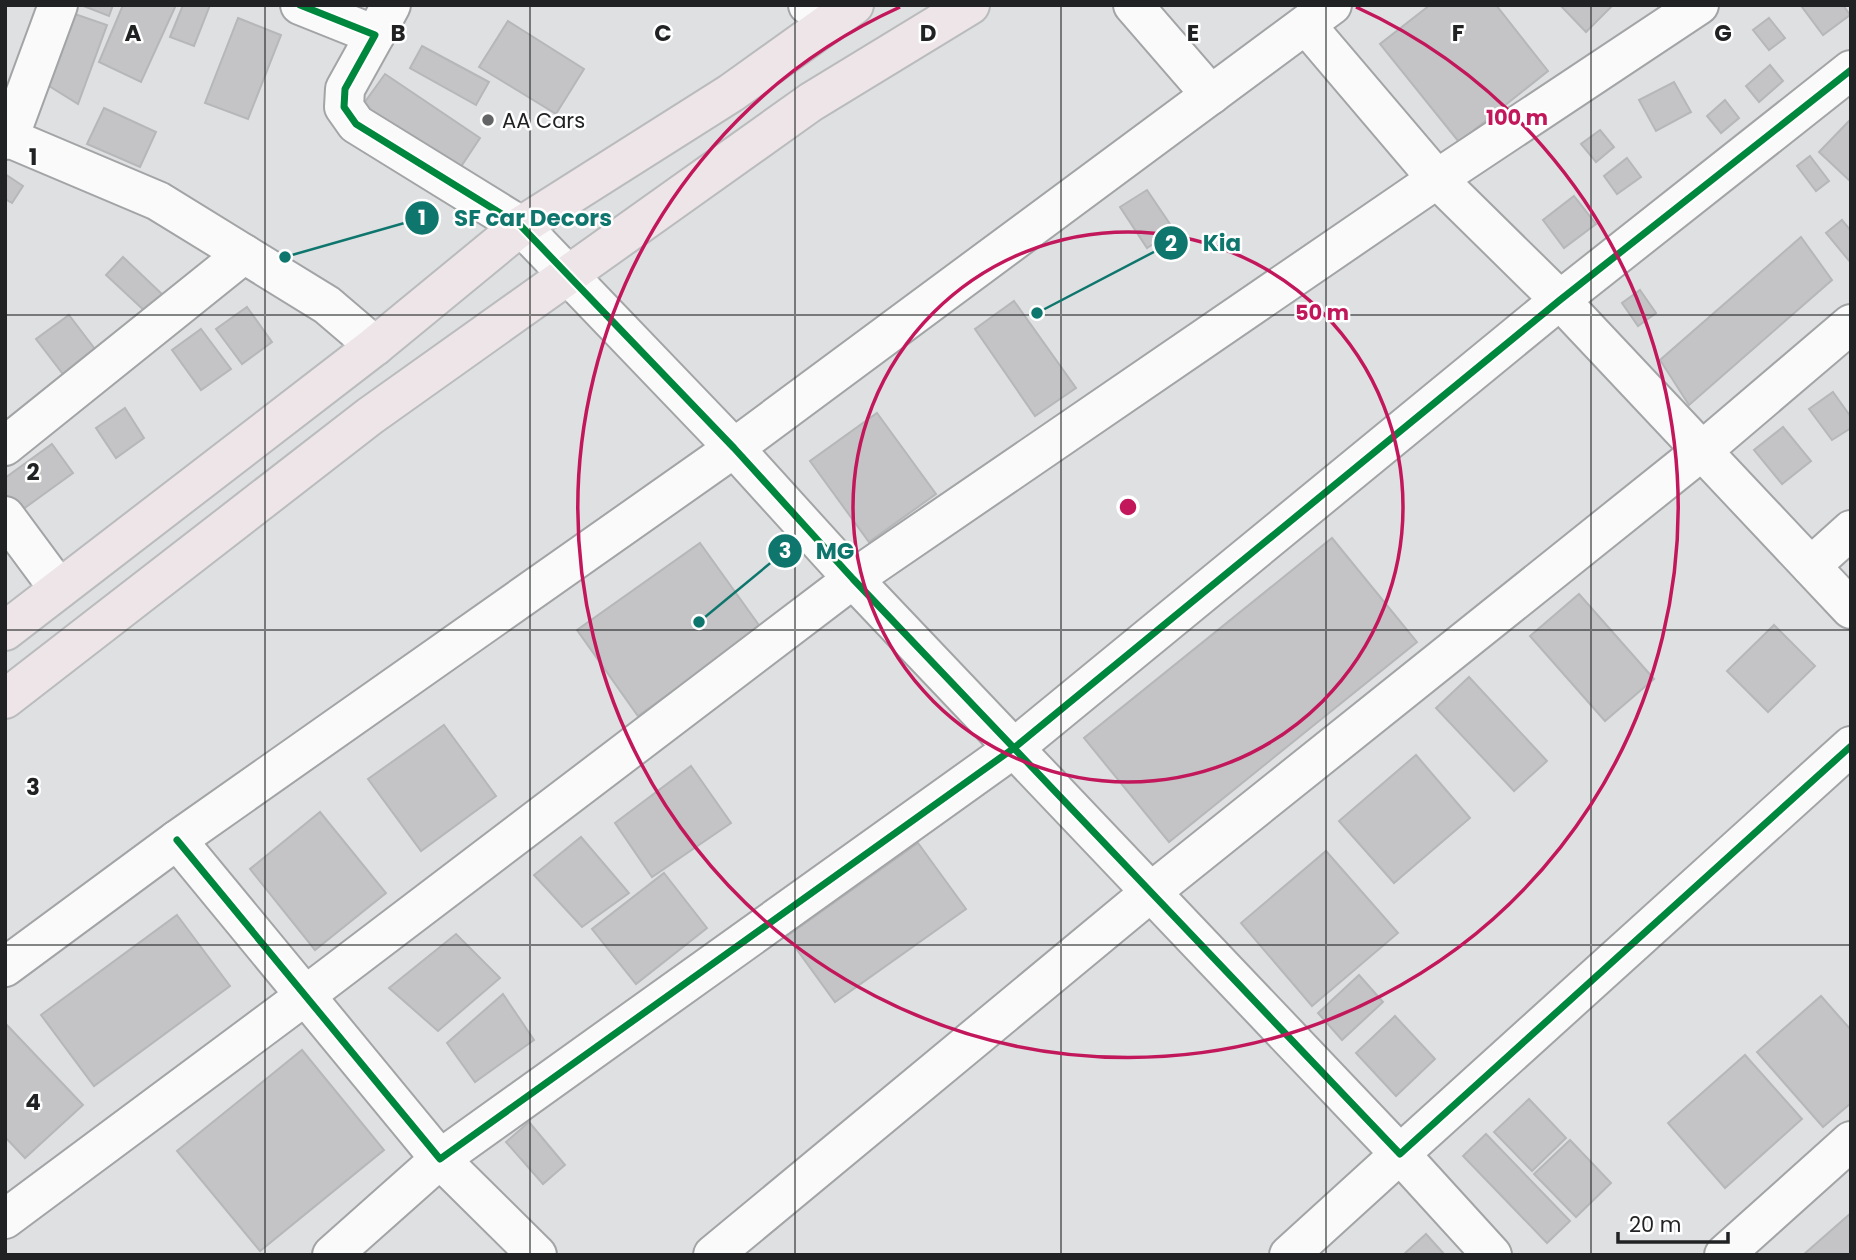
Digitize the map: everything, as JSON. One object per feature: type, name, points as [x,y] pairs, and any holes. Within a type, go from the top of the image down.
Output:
[{"type":"main road","points":[[5,699],[370,416],[811,102],[970,5]]},
{"type":"main road","points":[[5,631],[375,346],[521,226],[731,93],[832,10]]},
{"type":"street","points":[[58,5],[6,138],[158,201],[327,305],[375,346]]},
{"type":"street","points":[[300,5],[383,20],[345,89],[344,107],[356,124],[521,226],[734,448],[853,579],[1400,1154],[1492,1255]]},
{"type":"street","points":[[1133,5],[1211,95]]},
{"type":"street","points":[[5,1219],[306,995],[853,579],[1437,179],[1699,5]]},
{"type":"street","points":[[5,967],[177,840],[734,448],[1319,15],[1437,179],[1560,300],[1851,609]]},
{"type":"street","points":[[332,1255],[440,1159],[1014,748],[1560,300],[1851,70]]},
{"type":"street","points":[[5,446],[244,254]]},
{"type":"street","points":[[713,1255],[1151,892],[1703,450],[1851,324]]},
{"type":"street","points":[[5,516],[59,589]]},
{"type":"street","points":[[1811,566],[1851,530]]},
{"type":"street","points":[[1289,1255],[1851,746]]},
{"type":"street","points":[[177,840],[440,1159],[537,1255]]},
{"type":"street","points":[[1724,1255],[1851,1141]]},
{"type":"building","points":[[81,5],[113,5],[109,16]]},
{"type":"building","points":[[123,5],[176,5],[141,82],[99,62]]},
{"type":"building","points":[[183,5],[210,5],[194,46],[170,37]]},
{"type":"building","points":[[1430,5],[1496,5],[1548,71],[1459,142],[1380,44]]},
{"type":"building","points":[[1560,5],[1613,5],[1586,32]]},
{"type":"building","points":[[1843,5],[1850,15],[1823,35],[1802,7]]},
{"type":"building","points":[[66,11],[107,25],[78,104],[38,79]]},
{"type":"building","points":[[238,18],[281,35],[248,119],[205,103]]},
{"type":"building","points":[[1769,18],[1785,38],[1769,50],[1753,30]]},
{"type":"building","points":[[508,21],[584,69],[556,114],[479,67]]},
{"type":"building","points":[[422,46],[489,82],[476,105],[410,68]]},
{"type":"building","points":[[1770,65],[1783,81],[1759,102],[1746,86]]},
{"type":"building","points":[[385,74],[480,138],[458,171],[362,106]]},
{"type":"building","points":[[1674,82],[1691,112],[1656,131],[1639,100]]},
{"type":"building","points":[[1725,100],[1739,118],[1721,133],[1707,116]]},
{"type":"building","points":[[104,108],[156,132],[140,167],[87,144]]},
{"type":"building","points":[[1851,121],[1851,182],[1819,152]]},
{"type":"building","points":[[1600,130],[1614,147],[1596,162],[1581,144]]},
{"type":"building","points":[[1810,156],[1829,181],[1816,191],[1797,166]]},
{"type":"building","points":[[1627,158],[1641,177],[1617,194],[1604,176]]},
{"type":"building","points":[[5,174],[23,186],[12,203],[5,199]]},
{"type":"building","points":[[1147,190],[1174,230],[1147,248],[1120,207]]},
{"type":"building","points":[[1574,196],[1596,224],[1564,248],[1543,220]]},
{"type":"building","points":[[1842,220],[1851,231],[1851,263],[1826,233]]},
{"type":"building","points":[[1801,237],[1832,280],[1689,405],[1660,360]]},
{"type":"building","points":[[123,257],[164,296],[147,313],[106,275]]},
{"type":"building","points":[[1640,290],[1656,313],[1638,326],[1622,303]]},
{"type":"building","points":[[1014,301],[1076,388],[1035,416],[975,329]]},
{"type":"building","points":[[247,307],[272,342],[242,364],[216,329]]},
{"type":"building","points":[[69,315],[98,353],[66,378],[36,339]]},
{"type":"building","points":[[201,329],[231,369],[201,390],[172,350]]},
{"type":"building","points":[[1833,392],[1851,417],[1851,428],[1832,440],[1809,409]]},
{"type":"building","points":[[125,408],[144,438],[116,458],[96,428]]},
{"type":"building","points":[[877,413],[936,494],[869,542],[810,461]]},
{"type":"building","points":[[1783,427],[1811,461],[1782,484],[1754,450]]},
{"type":"building","points":[[52,444],[73,473],[15,515],[5,501],[5,478]]},
{"type":"building","points":[[1332,538],[1417,642],[1169,842],[1084,738]]},
{"type":"building","points":[[700,543],[761,628],[638,716],[577,630]]},
{"type":"building","points":[[1579,594],[1654,679],[1605,721],[1530,636]]},
{"type":"building","points":[[1774,625],[1815,666],[1768,712],[1727,671]]},
{"type":"building","points":[[1469,677],[1547,761],[1514,791],[1436,708]]},
{"type":"building","points":[[444,725],[496,796],[421,851],[368,779]]},
{"type":"building","points":[[1416,755],[1470,818],[1394,883],[1339,821]]},
{"type":"building","points":[[691,766],[731,823],[652,877],[615,823]]},
{"type":"building","points":[[320,812],[386,893],[315,950],[250,869]]},
{"type":"building","points":[[581,837],[629,893],[582,927],[534,875]]},
{"type":"building","points":[[918,843],[966,909],[835,1002],[787,936]]},
{"type":"building","points":[[1326,851],[1398,933],[1312,1006],[1241,923]]},
{"type":"building","points":[[664,873],[707,928],[636,984],[592,929]]},
{"type":"building","points":[[177,915],[230,986],[94,1086],[41,1015]]},
{"type":"building","points":[[456,934],[500,978],[438,1031],[389,988]]},
{"type":"building","points":[[1359,975],[1383,1002],[1342,1040],[1318,1013]]},
{"type":"building","points":[[503,994],[534,1040],[475,1082],[447,1043]]},
{"type":"building","points":[[1821,996],[1851,1030],[1851,1103],[1823,1127],[1757,1052]]},
{"type":"building","points":[[1395,1016],[1435,1059],[1396,1096],[1356,1053]]},
{"type":"building","points":[[5,1023],[83,1105],[25,1158],[5,1137]]},
{"type":"building","points":[[302,1050],[384,1150],[260,1251],[177,1151]]},
{"type":"building","points":[[1745,1055],[1802,1119],[1725,1188],[1668,1123]]},
{"type":"building","points":[[1529,1099],[1566,1138],[1532,1171],[1494,1132]]},
{"type":"building","points":[[529,1122],[565,1165],[543,1184],[506,1142]]},
{"type":"building","points":[[1486,1134],[1570,1221],[1547,1243],[1463,1156]]},
{"type":"building","points":[[1570,1140],[1611,1183],[1576,1217],[1534,1174]]},
{"type":"building","points":[[1851,1213],[1851,1255],[1803,1255]]},
{"type":"building","points":[[1426,1234],[1445,1255],[1403,1255]]},
{"type":"cycle path","points":[[300,5],[375,35],[345,89],[344,107],[356,124],[521,226],[1400,1154],[1851,746]]},
{"type":"cycle path","points":[[177,840],[440,1159],[1014,748],[1560,300],[1851,70]]},
{"type":"place","name":"AA Cars","points":[[488,120]]},
{"type":"place","name":"SF car Decors","points":[[285,257]]},
{"type":"place","name":"Kia","points":[[1037,313]]},
{"type":"place","name":"MG","points":[[699,622]]}]
